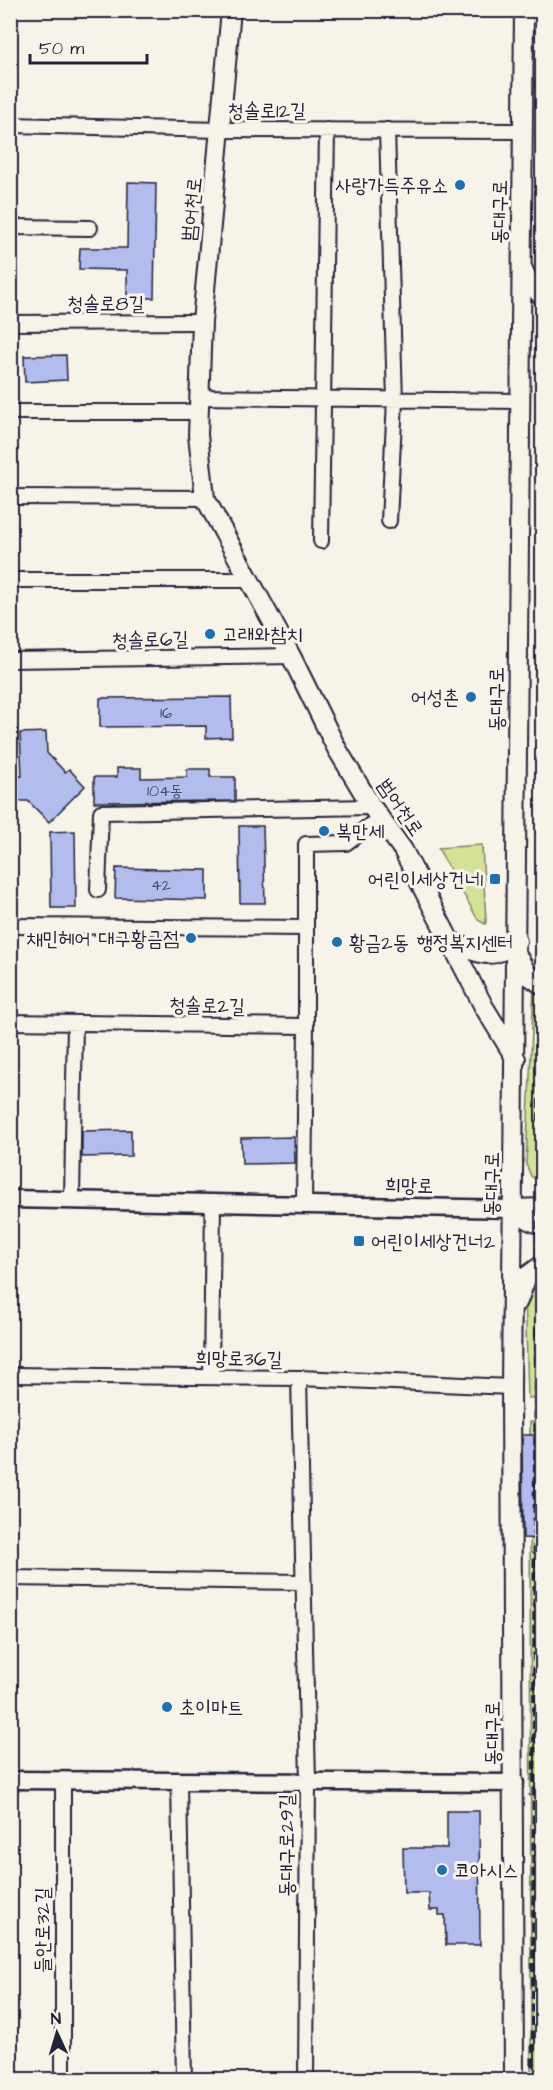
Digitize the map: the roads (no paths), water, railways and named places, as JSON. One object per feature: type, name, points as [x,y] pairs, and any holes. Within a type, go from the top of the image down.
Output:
[{"type":"main road","name":"범어천로","points":[[231,10],[222,130],[202,322],[198,435],[204,498],[291,656],[337,749],[403,850],[453,942],[484,1007],[516,1059]]},
{"type":"main road","name":"동대구로","points":[[514,2079],[511,1387],[516,1059],[524,10]]},
{"type":"main road","points":[[521,258],[528,281],[543,296]]},
{"type":"main road","points":[[453,942],[490,955],[517,947],[528,975],[543,985]]},
{"type":"main road","points":[[513,1209],[543,1208]]},
{"type":"main road","points":[[513,1209],[531,1221],[543,1225]]},
{"type":"main road","points":[[512,1330],[521,1286],[527,1276],[543,1265]]},
{"type":"street","name":"청솔로12길","points":[[10,125],[222,130],[523,131]]},
{"type":"street","points":[[321,541],[327,130]]},
{"type":"street","points":[[387,130],[395,400],[389,521]]},
{"type":"street","points":[[10,227],[90,228]]},
{"type":"street","name":"청솔로8길","points":[[10,323],[202,322]]},
{"type":"street","points":[[10,412],[324,400],[521,401]]},
{"type":"street","points":[[10,497],[204,498]]},
{"type":"street","points":[[10,580],[248,580]]},
{"type":"street","name":"청솔로6길","points":[[10,660],[291,656]]},
{"type":"street","points":[[98,890],[101,812],[377,812]]},
{"type":"street","points":[[304,1204],[306,844],[346,843],[377,812]]},
{"type":"street","points":[[10,926],[306,928]]},
{"type":"street","name":"청솔로2길","points":[[10,1022],[306,1026]]},
{"type":"street","points":[[72,1198],[75,1023]]},
{"type":"street","name":"희망로","points":[[10,1199],[72,1198],[513,1209]]},
{"type":"street","points":[[211,1377],[213,1202]]},
{"type":"street","name":"희망로36길","points":[[10,1375],[299,1378],[308,1782]]},
{"type":"street","points":[[299,1378],[511,1387]]},
{"type":"street","points":[[10,1578],[303,1582]]},
{"type":"street","points":[[10,1780],[308,1782]]},
{"type":"street","name":"들안로32길","points":[[63,1781],[63,2079]]},
{"type":"street","points":[[178,1781],[184,2079]]},
{"type":"street","name":"동대구로29길","points":[[306,2079],[308,1782],[514,1783]]},
{"type":"railway","points":[[533,2080],[535,1487],[542,864]]},
{"type":"place","name":"사랑가득주유소","points":[[460,185]]},
{"type":"place","name":"고래와참치","points":[[210,634]]},
{"type":"place","name":"어성촌","points":[[471,697]]},
{"type":"place","name":"복만세","points":[[324,831]]},
{"type":"place","name":"어린이세상건너1","points":[[495,879]]},
{"type":"place","name":"채민헤어 대구황금점","points":[[191,938]]},
{"type":"place","name":"황금2동 행정복지센터","points":[[337,942]]},
{"type":"place","name":"어린이세상건너2","points":[[359,1241]]},
{"type":"place","name":"초이마트","points":[[167,1707]]},
{"type":"place","name":"코아시스","points":[[442,1870]]}]
